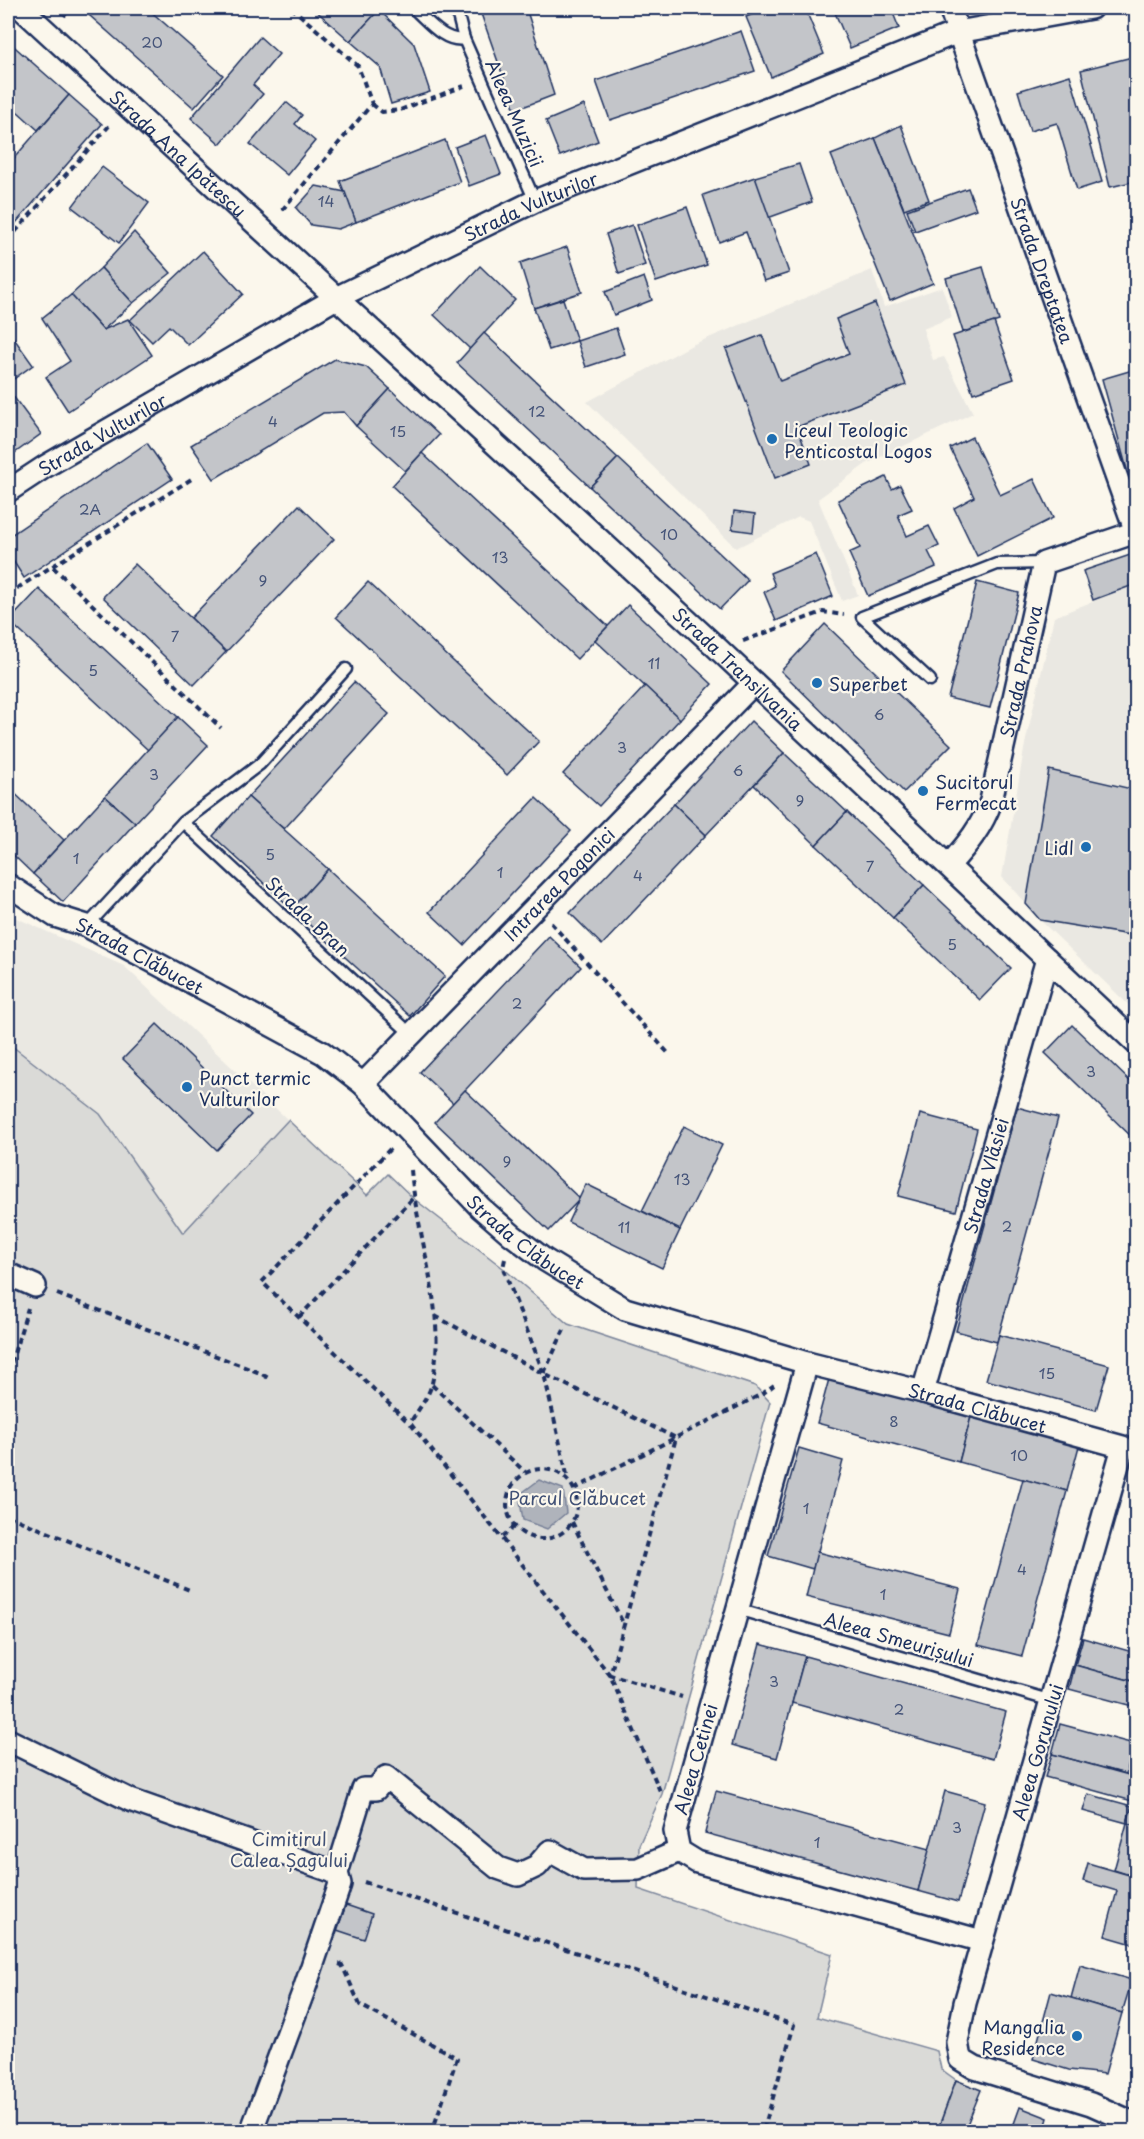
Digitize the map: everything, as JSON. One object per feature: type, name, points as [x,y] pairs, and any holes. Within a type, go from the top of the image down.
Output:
[{"type":"street","name":"Strada Ana Ipătescu","points":[[21,8],[338,297]]},
{"type":"street","name":"Strada Dreptatea","points":[[950,8],[1136,532]]},
{"type":"street","name":"Strada Vulturilor","points":[[8,491],[56,460],[338,297],[536,201],[958,32],[1091,8]]},
{"type":"street","name":"Strada Transilvania","points":[[338,297],[949,865],[1137,1043]]},
{"type":"street","points":[[1044,563],[1136,532]]},
{"type":"street","name":"Strada Prahova","points":[[949,865],[985,820],[991,801],[1044,563]]},
{"type":"street","name":"Intrarea Pogonici","points":[[363,1084],[754,683]]},
{"type":"street","name":"Strada Clăbucet","points":[[8,885],[55,916],[87,927],[322,1053],[363,1084],[481,1208],[512,1235],[545,1260],[625,1309],[807,1363],[1123,1447]]},
{"type":"street","name":"Strada Vlăsiei","points":[[923,1392],[1047,959]]},
{"type":"street","points":[[8,1274],[35,1286]]},
{"type":"street","name":"Aleea Cetinei","points":[[679,1851],[675,1831],[807,1363]]},
{"type":"street","name":"Aleea Gorunului","points":[[1123,1447],[982,1941],[957,2042],[960,2059],[975,2068],[1091,2104],[1137,2124]]},
{"type":"street","points":[[8,1740],[130,1800],[337,1873]]},
{"type":"street","points":[[251,2132],[340,1884],[337,1873],[363,1789],[376,1789],[386,1777],[498,1868],[518,1875],[537,1866],[550,1851],[584,1870],[638,1869],[679,1851],[697,1862],[982,1941]]},
{"type":"lane","points":[[413,8],[451,39],[464,39]]},
{"type":"lane","name":"Aleea Muzicii","points":[[456,8],[464,39],[536,201]]},
{"type":"lane","points":[[930,680],[862,617],[997,564],[1044,563]]},
{"type":"lane","points":[[87,927],[183,822],[260,764],[346,669]]},
{"type":"lane","name":"Strada Bran","points":[[183,822],[411,1035]]},
{"type":"lane","name":"Aleea Smeurișului","points":[[737,1609],[1052,1701]]},
{"type":"path","points":[[63,16],[72,8]]},
{"type":"path","points":[[292,8],[358,66],[372,104],[382,112],[400,110],[482,79]]},
{"type":"path","points":[[282,210],[372,104]]},
{"type":"path","points":[[8,240],[109,126]]},
{"type":"path","points":[[8,594],[193,478]]},
{"type":"path","points":[[53,567],[221,728]]},
{"type":"path","points":[[737,644],[823,612],[862,617]]},
{"type":"path","points":[[536,906],[669,1054]]},
{"type":"path","points":[[407,1131],[413,1198],[424,1247],[435,1316],[436,1343],[432,1385],[410,1423]]},
{"type":"path","points":[[407,1131],[262,1282],[410,1423],[610,1675],[662,1794]]},
{"type":"path","points":[[299,1317],[413,1198]]},
{"type":"path","points":[[512,1235],[503,1268],[544,1374],[568,1479],[577,1500],[572,1522],[564,1531],[544,1539],[523,1534],[515,1526],[507,1508],[507,1497],[511,1487],[525,1473],[543,1468],[561,1473],[568,1479]]},
{"type":"path","points":[[8,1373],[35,1286],[260,1373],[270,1379]]},
{"type":"path","points":[[435,1316],[544,1374],[676,1438]]},
{"type":"path","points":[[544,1374],[564,1330]]},
{"type":"path","points":[[574,1489],[762,1394],[807,1363]]},
{"type":"path","points":[[432,1385],[525,1473]]},
{"type":"path","points":[[610,1675],[676,1438]]},
{"type":"path","points":[[8,1516],[192,1591]]},
{"type":"path","points":[[572,1522],[624,1625]]},
{"type":"path","points":[[502,1537],[515,1526]]},
{"type":"path","points":[[610,1675],[682,1697]]},
{"type":"path","points":[[337,1873],[794,2025],[763,2132]]},
{"type":"path","points":[[315,1956],[342,1965],[360,2005],[457,2058],[432,2132]]},
{"type":"shaded area","name":"Liceul Teologic Penticostal Logos","points":[[872,270],[884,307],[942,287],[952,317],[923,329],[933,360],[944,357],[973,413],[866,464],[818,499],[858,595],[842,601],[809,521],[799,517],[736,548],[587,402],[694,344]]},
{"type":"shaded area","points":[[1136,584],[1136,1012],[1040,920],[1002,877],[1025,744],[1054,617]]},
{"type":"shaded area","points":[[8,912],[12,916],[124,966],[288,1120],[183,1234],[100,1114],[8,1043]]},
{"type":"shaded area","points":[[539,1480],[563,1489],[566,1513],[547,1529],[523,1520],[519,1495]]},
{"type":"green space","name":"Cimitirul Calea Șagului","points":[[8,1043],[100,1114],[183,1233],[288,1120],[367,1195],[388,1174],[413,1198],[503,1268],[568,1324],[755,1386],[770,1402],[662,1794],[639,1845],[638,1889],[832,1954],[817,2017],[937,2051],[941,2069],[956,2080],[937,2131],[8,2131]]},
{"type":"building","points":[[81,8],[147,8],[223,75],[194,108]]},
{"type":"building","points":[[313,8],[376,8],[379,10],[350,41]]},
{"type":"building","points":[[479,8],[526,8],[554,95],[515,110]]},
{"type":"building","points":[[768,8],[805,8],[824,54],[771,77],[746,17]]},
{"type":"building","points":[[833,8],[891,8],[899,28],[850,48]]},
{"type":"building","points":[[379,10],[414,44],[430,92],[391,104],[380,67],[350,41]]},
{"type":"building","points":[[741,31],[755,71],[610,120],[596,81]]},
{"type":"building","points":[[260,37],[279,54],[253,85],[263,94],[220,144],[191,118]]},
{"type":"building","points":[[8,41],[69,95],[38,130],[8,103]]},
{"type":"building","points":[[1136,56],[1136,181],[1110,187],[1081,70]]},
{"type":"building","points":[[1070,75],[1102,182],[1077,190],[1057,123],[1030,131],[1018,91]]},
{"type":"building","points":[[69,95],[102,124],[8,232],[8,165]]},
{"type":"building","points":[[286,102],[302,115],[295,124],[315,141],[287,175],[250,144]]},
{"type":"building","points":[[584,105],[598,141],[560,156],[546,121]]},
{"type":"building","points":[[901,125],[929,200],[904,209],[875,138]]},
{"type":"building","points":[[486,135],[501,174],[469,186],[455,147]]},
{"type":"building","points":[[875,138],[933,283],[890,301],[831,155]]},
{"type":"building","points":[[445,140],[460,182],[356,222],[340,181]]},
{"type":"building","points":[[799,164],[812,202],[765,219],[755,177]]},
{"type":"building","points":[[102,167],[149,203],[119,243],[72,207]]},
{"type":"building","points":[[755,177],[789,273],[764,281],[746,232],[719,242],[703,195]]},
{"type":"building","points":[[316,186],[345,192],[356,222],[338,229],[311,225],[296,208]]},
{"type":"building","points":[[968,188],[976,209],[915,231],[907,210]]},
{"type":"building","points":[[687,207],[707,265],[656,282],[637,225]]},
{"type":"building","points":[[632,225],[645,265],[619,274],[606,234]]},
{"type":"building","points":[[134,232],[171,273],[133,303],[101,268]]},
{"type":"building","points":[[567,247],[582,292],[534,308],[520,263]]},
{"type":"building","points":[[203,251],[243,294],[188,345],[169,326],[152,342],[130,320]]},
{"type":"building","points":[[480,266],[515,300],[470,349],[434,315]]},
{"type":"building","points":[[983,267],[999,321],[963,332],[946,278]]},
{"type":"building","points":[[101,268],[133,303],[103,330],[71,295]]},
{"type":"building","points":[[644,277],[652,300],[614,315],[605,292]]},
{"type":"building","points":[[71,295],[103,330],[128,319],[152,355],[68,411],[46,377],[70,361],[42,318]]},
{"type":"building","points":[[563,299],[577,341],[549,350],[534,308]]},
{"type":"building","points":[[875,303],[906,385],[797,427],[811,464],[775,478],[726,349],[762,335],[780,381],[849,354],[836,319]]},
{"type":"building","points":[[994,322],[1014,379],[973,393],[953,336]]},
{"type":"building","points":[[616,328],[625,354],[586,367],[577,341]]},
{"type":"building","points":[[8,330],[33,365],[8,383]]},
{"type":"building","points":[[484,333],[618,458],[590,487],[457,363]]},
{"type":"building","points":[[335,359],[366,367],[390,389],[356,426],[344,412],[323,413],[214,479],[191,445]]},
{"type":"building","points":[[1136,369],[1136,502],[1102,379]]},
{"type":"building","points":[[390,389],[439,435],[405,471],[356,426]]},
{"type":"building","points":[[10,392],[41,434],[12,455],[8,449],[8,393]]},
{"type":"building","points":[[972,437],[1000,495],[1034,479],[1053,518],[977,556],[954,508],[974,497],[950,448]]},
{"type":"building","points":[[147,443],[172,479],[24,578],[8,553],[8,537]]},
{"type":"building","points":[[422,453],[608,626],[577,659],[392,486]]},
{"type":"building","points":[[618,458],[748,580],[720,609],[590,487]]},
{"type":"building","points":[[886,477],[892,489],[900,485],[912,509],[898,515],[907,536],[929,526],[939,546],[928,551],[936,567],[868,596],[849,553],[860,548],[838,500]]},
{"type":"building","points":[[299,505],[334,539],[226,652],[191,618]]},
{"type":"building","points":[[734,511],[755,514],[753,532],[732,529]]},
{"type":"building","points":[[1136,553],[1136,584],[1093,600],[1083,571]]},
{"type":"building","points":[[816,554],[833,596],[776,621],[764,592],[775,586],[770,573]]},
{"type":"building","points":[[135,564],[226,652],[194,685],[103,597]]},
{"type":"building","points":[[368,582],[539,741],[507,775],[336,617]]},
{"type":"building","points":[[977,582],[1019,593],[990,708],[948,698]]},
{"type":"building","points":[[39,589],[178,717],[148,750],[9,621]]},
{"type":"building","points":[[628,605],[712,684],[680,719],[595,640]]},
{"type":"building","points":[[825,624],[951,745],[904,792],[781,671]]},
{"type":"building","points":[[354,682],[389,714],[284,829],[248,797]]},
{"type":"building","points":[[645,686],[680,719],[599,806],[563,774]]},
{"type":"building","points":[[178,717],[208,745],[135,823],[105,796]]},
{"type":"building","points":[[751,721],[784,753],[706,835],[674,804]]},
{"type":"building","points":[[784,753],[847,812],[816,845],[754,785]]},
{"type":"building","name":"Lidl","points":[[1049,770],[1136,790],[1136,936],[1040,920],[1026,904]]},
{"type":"building","points":[[8,787],[64,840],[33,874],[8,850]]},
{"type":"building","points":[[105,796],[135,823],[63,902],[33,874]]},
{"type":"building","points":[[248,797],[328,869],[292,909],[213,836]]},
{"type":"building","points":[[536,798],[571,831],[464,945],[429,912]]},
{"type":"building","points":[[674,804],[706,835],[602,945],[570,913]]},
{"type":"building","points":[[847,812],[924,885],[893,918],[816,845]]},
{"type":"building","points":[[328,869],[445,976],[410,1016],[292,909]]},
{"type":"building","points":[[924,885],[1011,968],[980,1000],[893,918]]},
{"type":"building","points":[[549,936],[581,967],[453,1103],[420,1072]]},
{"type":"building","name":"Punct termic Vulturilor","points":[[157,1024],[251,1115],[217,1150],[123,1059]]},
{"type":"building","points":[[1072,1025],[1136,1087],[1136,1141],[1045,1053]]},
{"type":"building","points":[[465,1090],[580,1199],[549,1231],[435,1122]]},
{"type":"building","points":[[1017,1107],[1058,1118],[997,1342],[956,1331]]},
{"type":"building","points":[[920,1114],[977,1129],[956,1211],[898,1196]]},
{"type":"building","points":[[684,1126],[722,1145],[680,1230],[642,1211]]},
{"type":"building","points":[[586,1184],[680,1230],[662,1268],[568,1222]]},
{"type":"building","points":[[999,1335],[1109,1365],[1096,1410],[986,1380]]},
{"type":"building","points":[[829,1379],[971,1417],[959,1462],[817,1423]]},
{"type":"building","points":[[971,1417],[1079,1446],[1067,1491],[959,1462]]},
{"type":"building","points":[[799,1448],[843,1461],[813,1569],[768,1556]]},
{"type":"building","points":[[1023,1479],[1067,1491],[1022,1656],[978,1645]]},
{"type":"building","points":[[817,1552],[960,1589],[949,1633],[806,1597]]},
{"type":"building","points":[[1083,1638],[1136,1653],[1136,1682],[1075,1665]]},
{"type":"building","points":[[760,1644],[805,1656],[777,1758],[732,1745]]},
{"type":"building","points":[[805,1656],[1006,1712],[993,1759],[792,1703]]},
{"type":"building","points":[[1075,1665],[1136,1682],[1136,1707],[1069,1689]]},
{"type":"building","points":[[1060,1724],[1134,1744],[1126,1774],[1052,1754]]},
{"type":"building","points":[[1052,1754],[1136,1777],[1136,1802],[1045,1777]]},
{"type":"building","points":[[716,1791],[930,1849],[918,1891],[705,1833]]},
{"type":"building","points":[[945,1791],[985,1802],[958,1902],[918,1891]]},
{"type":"building","points":[[1088,1794],[1132,1806],[1127,1823],[1083,1811]]},
{"type":"building","points":[[1132,1806],[1136,1807],[1136,1825],[1127,1823]]},
{"type":"building","points":[[1127,1823],[1136,1825],[1136,1877],[1114,1870]]},
{"type":"building","points":[[1088,1863],[1136,1877],[1136,1945],[1105,1936],[1117,1891],[1083,1881]]},
{"type":"building","points":[[346,1905],[372,1914],[364,1939],[337,1930]]},
{"type":"building","points":[[1080,1965],[1132,1980],[1122,2013],[1071,1998]]},
{"type":"building","name":"Mangalia Residence","points":[[1051,1992],[1122,2013],[1105,2074],[1069,2070],[1033,2059]]},
{"type":"building","points":[[956,2080],[981,2090],[964,2132],[937,2132]]},
{"type":"building","points":[[1020,2107],[1048,2118],[1044,2132],[1011,2132]]},
{"type":"place","name":"Liceul Teologic Penticostal Logos","points":[[772,439]]},
{"type":"place","name":"Superbet","points":[[817,683]]},
{"type":"place","name":"Sucitorul Fermecat","points":[[923,791]]},
{"type":"place","name":"Lidl","points":[[1086,847]]},
{"type":"place","name":"Punct termic Vulturilor","points":[[187,1087]]},
{"type":"place","name":"Mangalia Residence","points":[[1077,2036]]},
{"type":"park label","name":"Parcul Clăbucet","points":[[577,1497]]}]
